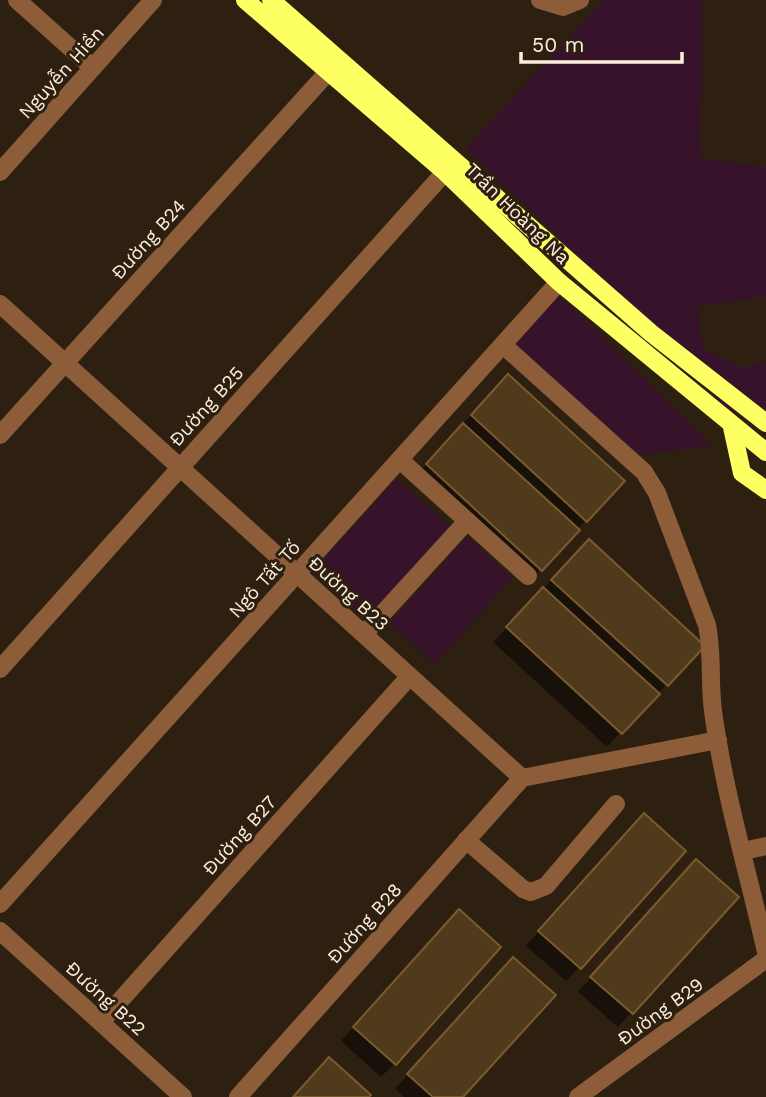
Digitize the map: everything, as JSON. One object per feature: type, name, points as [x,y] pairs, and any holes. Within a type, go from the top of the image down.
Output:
[{"type":"main road","name":"Trần Hoàng Na","points":[[244,0],[444,172],[559,282],[732,427],[766,452]]},
{"type":"main road","name":"Trần Hoàng Na","points":[[271,0],[651,333],[757,411],[766,423]]},
{"type":"main road","points":[[732,427],[742,473],[766,490]]},
{"type":"street","points":[[17,0],[93,68]]},
{"type":"street","name":"Nguyễn Hiền","points":[[0,172],[153,0]]},
{"type":"street","points":[[540,0],[563,7],[580,0]]},
{"type":"street","name":"Đường B24","points":[[0,435],[329,71]]},
{"type":"street","name":"Đường B25","points":[[0,669],[444,172]]},
{"type":"street","name":"Ngô Tất Tố","points":[[0,904],[559,282]]},
{"type":"street","name":"Đường B23","points":[[0,304],[522,778]]},
{"type":"street","points":[[503,345],[651,482],[707,625],[712,646],[712,696],[718,740],[766,952]]},
{"type":"street","points":[[400,460],[528,576]]},
{"type":"street","points":[[363,634],[467,521]]},
{"type":"street","name":"Đường B27","points":[[101,1022],[409,677]]},
{"type":"street","points":[[522,778],[718,740]]},
{"type":"street","name":"Đường B28","points":[[238,1097],[522,778]]},
{"type":"street","points":[[466,840],[523,889],[539,891],[546,887],[617,804]]},
{"type":"street","points":[[743,851],[766,846]]},
{"type":"street","name":"Đường B22","points":[[0,931],[183,1097]]},
{"type":"street","name":"Đường B29","points":[[578,1097],[766,959]]},
{"type":"shaded area","points":[[604,0],[702,0],[701,158],[766,167],[766,296],[697,307],[704,350],[742,368],[766,362],[766,415],[728,410],[638,315],[466,148]]},
{"type":"shaded area","points":[[559,295],[711,446],[637,455],[515,346]]},
{"type":"shaded area","points":[[396,479],[450,527],[365,620],[316,576],[314,570]]},
{"type":"shaded area","points":[[467,537],[512,578],[435,664],[390,623]]},
{"type":"building","points":[[508,374],[625,481],[587,522],[471,415]]},
{"type":"building","points":[[463,423],[580,530],[542,571],[426,464]]},
{"type":"building","points":[[589,539],[705,646],[668,686],[551,580]]},
{"type":"building","points":[[543,587],[660,694],[622,734],[506,627]]},
{"type":"building","points":[[644,813],[686,851],[581,969],[538,931]]},
{"type":"building","points":[[696,859],[739,897],[633,1014],[590,977]]},
{"type":"building","points":[[459,909],[501,947],[396,1065],[353,1027]]},
{"type":"building","points":[[513,957],[556,995],[463,1097],[433,1097],[407,1074]]},
{"type":"building","points":[[329,1057],[371,1095],[293,1097]]}]
